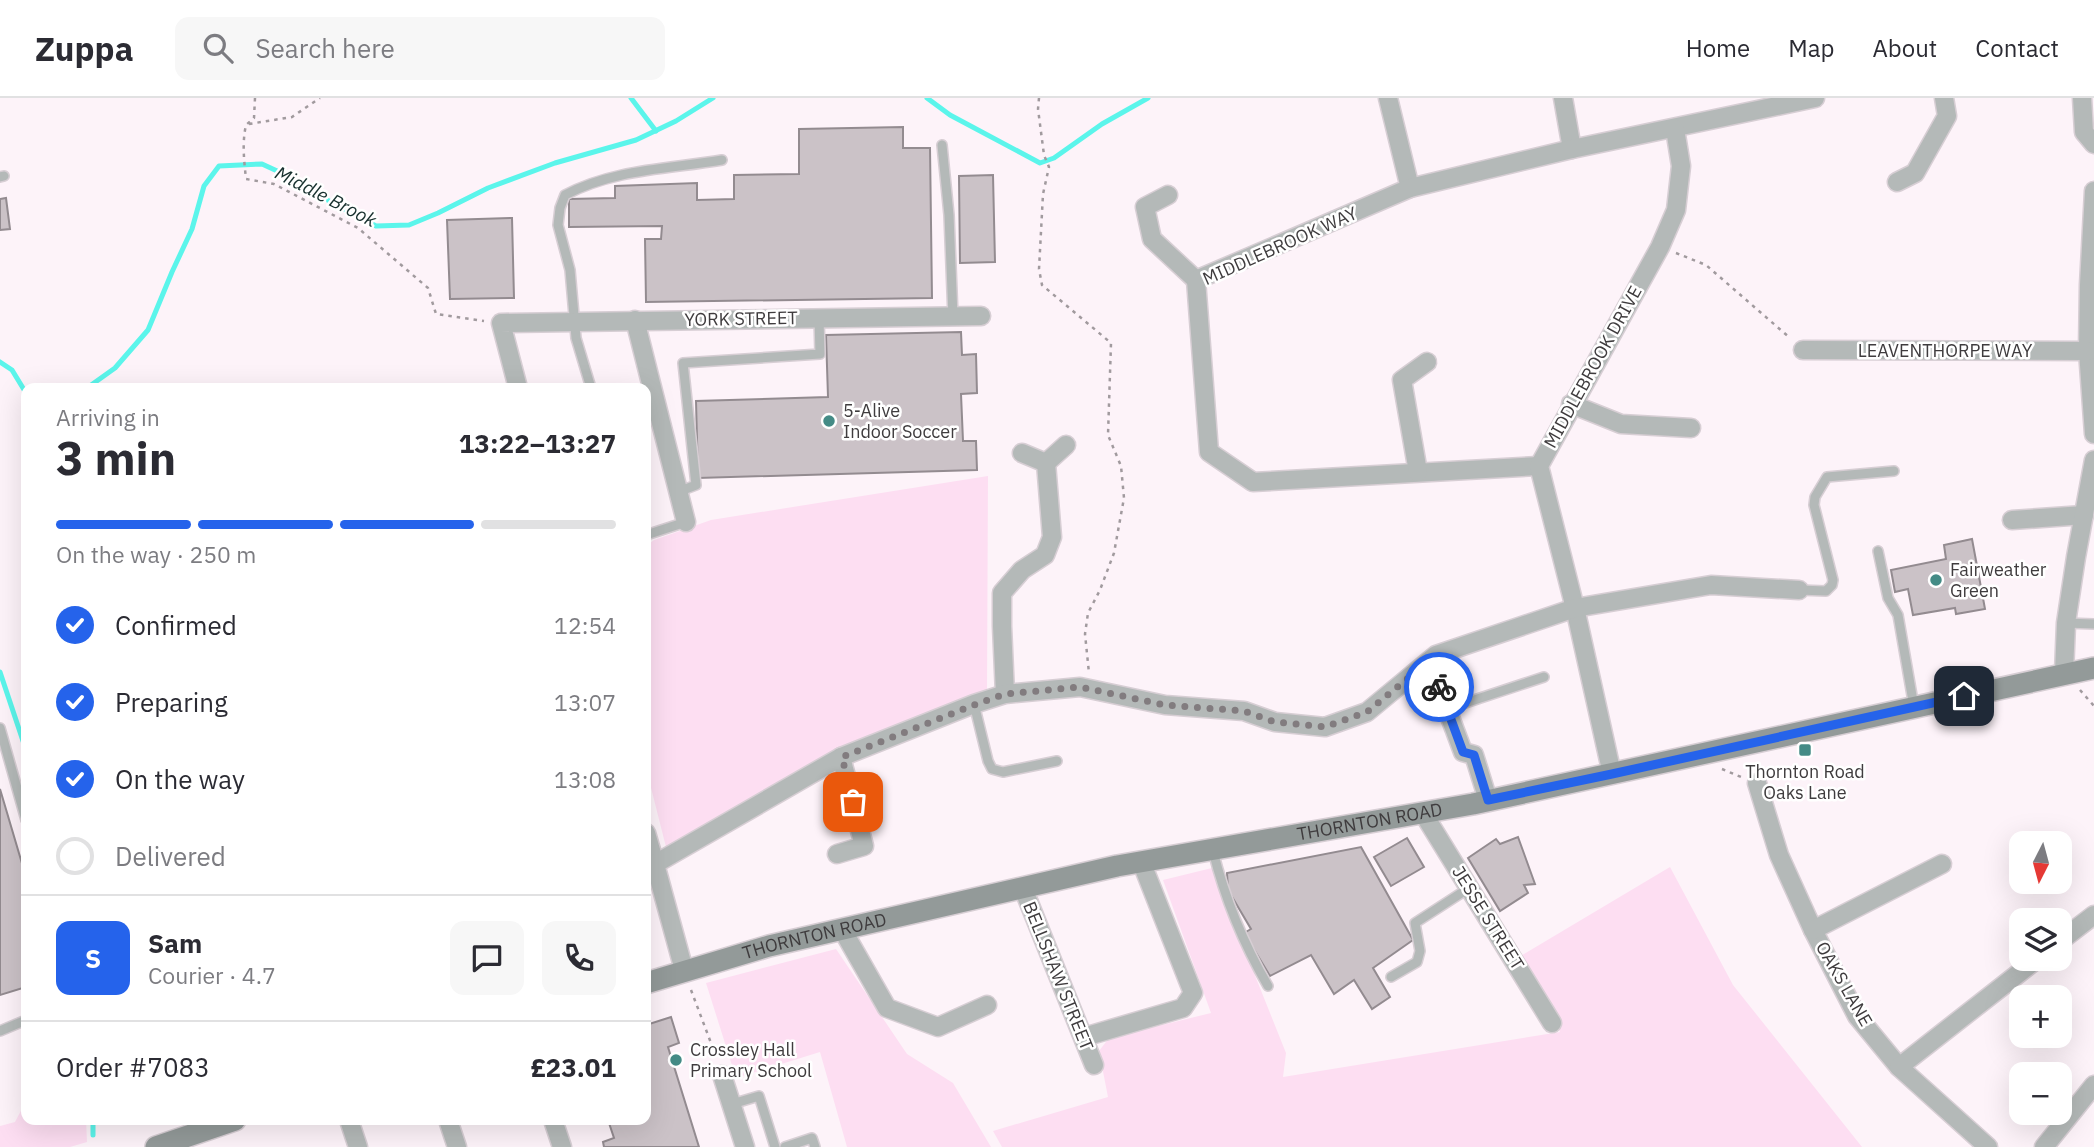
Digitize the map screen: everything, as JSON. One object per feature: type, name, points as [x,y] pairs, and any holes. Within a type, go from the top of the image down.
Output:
[{"type":"main road","name":"THORNTON ROAD","points":[[651,981],[769,946],[1141,861],[1472,804],[2094,668]]},
{"type":"main road","points":[[156,1147],[220,1125]]},
{"type":"street","points":[[1388,98],[1410,188]]},
{"type":"street","points":[[1563,98],[1572,149]]},
{"type":"street","name":"MIDDLEBROOK WAY","points":[[1539,466],[1253,482],[1209,452],[1196,280],[1410,188],[1572,149],[1815,98]]},
{"type":"street","points":[[1897,182],[1915,173],[1947,116],[1944,98]]},
{"type":"street","points":[[2082,98],[2084,132],[2094,144]]},
{"type":"street","name":"MIDDLEBROOK DRIVE","points":[[1612,774],[1575,608],[1539,466],[1660,247],[1676,210],[1682,166],[1675,129]]},
{"type":"street","points":[[2094,191],[2088,351],[2094,434]]},
{"type":"street","points":[[1168,195],[1145,207],[1152,239],[1196,280]]},
{"type":"street","name":"YORK STREET","points":[[501,323],[981,316]]},
{"type":"street","points":[[635,320],[651,383]]},
{"type":"street","points":[[501,323],[517,383]]},
{"type":"street","name":"LEAVENTHORPE WAY","points":[[1803,350],[2088,351]]},
{"type":"street","points":[[1418,472],[1402,380],[1427,362]]},
{"type":"street","points":[[651,384],[686,522]]},
{"type":"street","points":[[1571,404],[1621,424],[1691,429]]},
{"type":"street","points":[[1046,463],[1066,446]]},
{"type":"street","points":[[1022,453],[1046,463]]},
{"type":"street","points":[[2064,673],[2066,623],[2094,460]]},
{"type":"street","points":[[1005,694],[1002,593],[1022,570],[1045,555],[1052,537],[1046,463]]},
{"type":"street","points":[[2011,520],[2084,515]]},
{"type":"street","points":[[655,864],[842,757],[1005,694],[1080,687],[1165,705],[1244,711],[1275,722],[1325,727],[1367,712],[1437,655],[1575,608],[1711,585],[1799,590]]},
{"type":"street","points":[[1429,661],[1463,752],[1474,755],[1488,800]]},
{"type":"street","points":[[837,854],[864,846],[842,757]]},
{"type":"street","name":"OAKS LANE","points":[[1758,783],[1779,855],[1813,930],[1857,1016],[1899,1067],[1988,1147]]},
{"type":"street","name":"JESSE STREET","points":[[1423,813],[1552,1023]]},
{"type":"street","points":[[651,850],[684,970]]},
{"type":"street","points":[[1084,1037],[1183,1009],[1193,992],[1141,861]]},
{"type":"street","points":[[1813,930],[1942,864]]},
{"type":"street","name":"BELLSHAW STREET","points":[[1023,888],[1094,1065]]},
{"type":"street","points":[[2072,932],[2094,915]]},
{"type":"street","points":[[842,929],[887,1008],[938,1027],[986,1005]]},
{"type":"street","points":[[1899,1067],[2022,971]]},
{"type":"street","points":[[723,1075],[745,1147]]},
{"type":"street","points":[[2044,1147],[2094,1085]]},
{"type":"street","points":[[351,1125],[358,1147]]},
{"type":"street","points":[[450,1125],[457,1147]]},
{"type":"street","points":[[555,1125],[562,1147]]},
{"type":"lane","points":[[943,145],[953,317]]},
{"type":"lane","points":[[590,383],[576,338],[570,270],[558,225],[565,195],[611,177],[649,169],[722,160]]},
{"type":"lane","points":[[678,492],[696,485],[683,363],[820,354],[819,318]]},
{"type":"lane","points":[[1799,590],[1826,591],[1832,585],[1814,505],[1815,496],[1827,477],[1894,471]]},
{"type":"lane","points":[[651,532],[686,522]]},
{"type":"lane","points":[[1878,551],[1888,598],[1898,615],[1914,707]]},
{"type":"lane","points":[[2066,623],[2094,624]]},
{"type":"lane","points":[[1447,709],[1544,677]]},
{"type":"lane","points":[[974,705],[992,769],[1003,772],[1057,761]]},
{"type":"lane","points":[[0,728],[21,802]]},
{"type":"lane","points":[[1213,849],[1231,911],[1268,986]]},
{"type":"lane","points":[[1391,977],[1417,962],[1420,951],[1415,923],[1469,888]]},
{"type":"lane","points":[[0,1031],[21,1022]]},
{"type":"lane","points":[[732,1104],[759,1096],[775,1147]]},
{"type":"lane","points":[[785,1147],[813,1138],[815,1147]]},
{"type":"path","points":[[255,98],[254,118],[246,125],[243,154],[246,179],[274,184],[358,228],[428,288],[436,314],[501,323]]},
{"type":"path","points":[[246,125],[292,117],[320,98]]},
{"type":"path","points":[[1039,98],[1044,155],[1049,167],[1043,194],[1039,269],[1042,285],[1111,343],[1108,435],[1121,466],[1124,498],[1114,554],[1088,613],[1085,634],[1089,689]]},
{"type":"path","points":[[1660,247],[1706,265],[1803,350]]},
{"type":"path","points":[[1713,751],[1718,768],[1758,783]]},
{"type":"path","points":[[684,970],[723,1075]]},
{"type":"shaded area","points":[[988,476],[987,693],[848,745],[666,847],[651,788],[651,542],[711,520]]},
{"type":"shaded area","points":[[1670,867],[1733,985],[1862,1147],[1002,1147],[993,1131],[1108,1097],[1099,1051],[1109,1038],[1211,1013],[1163,880],[1212,868],[1286,1053],[1283,1077],[1560,1032],[1519,957]]},
{"type":"shaded area","points":[[836,949],[907,1054],[953,1083],[991,1147],[847,1147],[820,1052],[736,1078],[706,983]]},
{"type":"shaded area","points":[[21,1111],[21,1125],[86,1125],[87,1142],[70,1147],[0,1147],[0,1126],[15,1122]]},
{"type":"building","points":[[903,127],[903,148],[930,148],[932,298],[646,302],[645,239],[661,239],[662,226],[569,227],[569,199],[615,198],[615,186],[697,183],[697,200],[734,199],[734,175],[799,174],[799,129]]},
{"type":"building","points":[[993,175],[995,262],[960,263],[959,176]]},
{"type":"building","points":[[6,198],[10,229],[0,230],[0,199]]},
{"type":"building","points":[[512,218],[514,298],[450,299],[447,220]]},
{"type":"building","name":"5-Alive Indoor Soccer","points":[[961,332],[962,355],[976,354],[977,393],[961,394],[963,441],[976,441],[977,470],[698,478],[696,401],[828,397],[826,335]]},
{"type":"building","name":"Fairweather Green","points":[[1972,539],[1985,609],[1956,614],[1955,608],[1913,615],[1908,589],[1895,592],[1891,570],[1946,559],[1944,545]]},
{"type":"building","points":[[0,789],[21,860],[21,989],[0,995]]},
{"type":"building","points":[[1518,837],[1535,884],[1524,885],[1528,893],[1500,911],[1468,858],[1496,839],[1500,844]]},
{"type":"building","points":[[1407,838],[1424,867],[1391,886],[1374,857]]},
{"type":"building","points":[[1361,847],[1413,940],[1373,968],[1390,997],[1372,1009],[1354,980],[1334,994],[1311,955],[1270,976],[1244,933],[1251,929],[1228,890],[1227,873]]},
{"type":"building","points":[[671,1017],[679,1043],[668,1047],[699,1147],[604,1147],[603,1142],[614,1138],[610,1125],[651,1125],[651,1023]]},
{"type":"waterway","points":[[631,98],[656,131]]},
{"type":"waterway","name":"Middle Brook","points":[[94,383],[115,368],[148,330],[192,229],[204,186],[219,166],[262,164],[301,182],[329,201],[376,226],[409,225],[488,188],[555,163],[636,140],[676,121],[713,98]]},
{"type":"waterway","name":"Middle Brook","points":[[927,98],[950,115],[1040,163],[1054,158],[1102,124],[1148,98]]},
{"type":"waterway","name":"Middle Brook","points":[[0,362],[12,370],[21,385]]},
{"type":"waterway","points":[[0,672],[21,735]]},
{"type":"waterway","points":[[93,1125],[93,1135]]},
{"type":"way so far","points":[[853,802],[842,757],[1005,694],[1080,687],[1165,705],[1244,711],[1275,722],[1325,727],[1367,712],[1429,661],[1439,687]]},
{"type":"place","name":"5-Alive Indoor Soccer","points":[[829,421]]},
{"type":"place","name":"Fairweather Green","points":[[1936,580]]},
{"type":"place","name":"Thornton Road Oaks Lane","points":[[1805,750]]},
{"type":"place","name":"Crossley Hall Primary School","points":[[676,1060]]},
{"type":"route","points":[[1439,687],[1463,752],[1474,755],[1488,800],[1964,696]]}]
